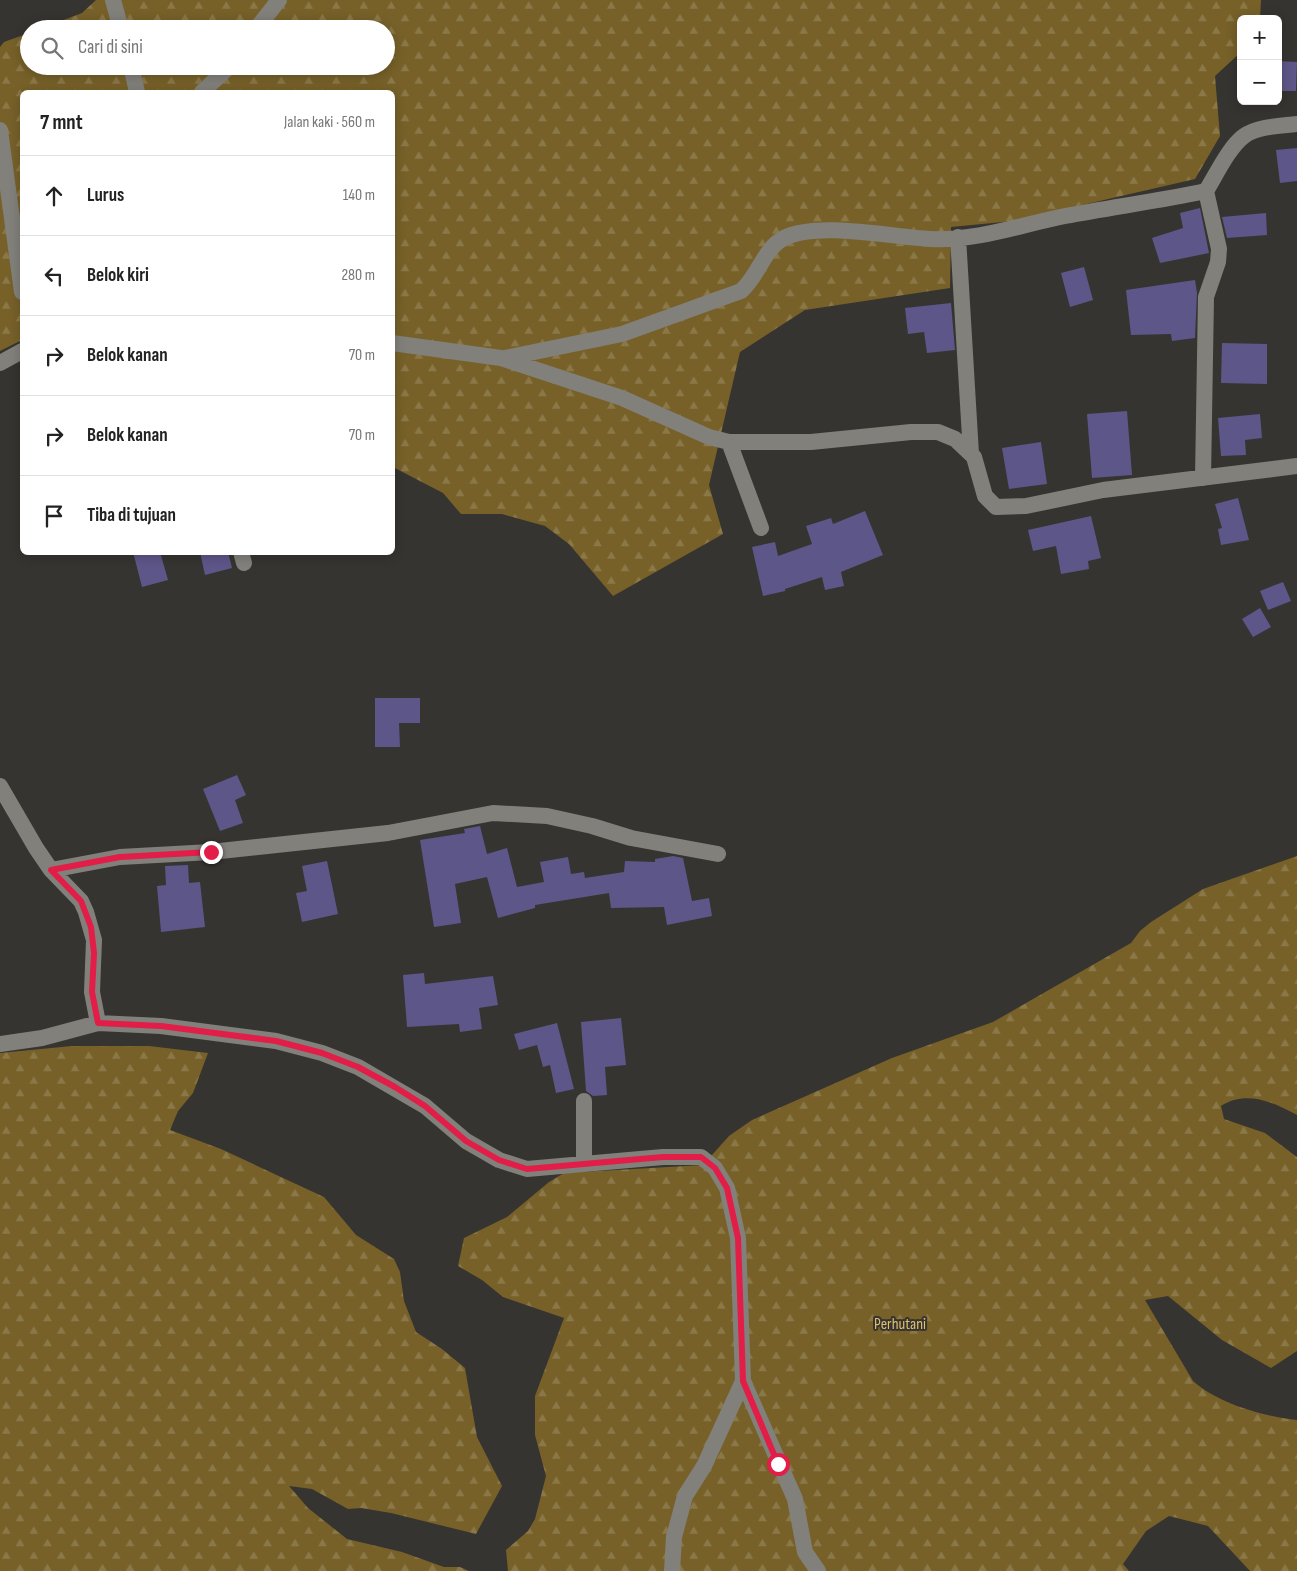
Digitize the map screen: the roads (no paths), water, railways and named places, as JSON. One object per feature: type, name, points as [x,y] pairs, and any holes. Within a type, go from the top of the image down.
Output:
[{"type":"street","points":[[113,0],[119,20]]},
{"type":"street","points":[[263,20],[279,0]]},
{"type":"street","points":[[133,75],[137,90]]},
{"type":"street","points":[[204,90],[220,75]]},
{"type":"street","points":[[1203,478],[1206,297],[1218,262],[1219,249],[1206,191],[1227,157],[1244,136],[1268,127],[1297,124]]},
{"type":"street","points":[[0,130],[20,277]]},
{"type":"street","points":[[502,358],[622,334],[741,291],[751,283],[769,252],[782,239],[796,234],[824,231],[932,239],[997,233],[1103,208],[1160,201],[1206,191]]},
{"type":"street","points":[[958,237],[971,454]]},
{"type":"street","points":[[395,342],[502,358],[622,398],[710,437],[729,442],[811,442],[911,432],[938,432],[955,439],[974,457],[985,496],[996,507],[1026,506],[1103,490],[1297,466]]},
{"type":"street","points":[[0,363],[20,352]]},
{"type":"street","points":[[729,442],[761,528]]},
{"type":"street","points":[[0,786],[51,870],[81,901],[91,927],[94,953],[92,992],[98,1023]]},
{"type":"street","points":[[51,870],[120,857],[211,852],[388,833],[493,813],[547,816],[592,826],[631,838],[718,854]]},
{"type":"street","points":[[0,1044],[42,1038],[98,1023],[161,1026],[276,1041],[322,1053],[358,1067],[425,1106],[466,1141],[499,1160],[527,1169],[663,1157],[701,1157],[715,1168],[727,1188],[738,1238],[743,1381],[795,1499],[805,1552],[818,1571]]},
{"type":"street","points":[[584,1102],[584,1164]]},
{"type":"street","points":[[672,1571],[674,1537],[685,1496],[704,1466],[743,1381]]},
{"type":"park label","name":"Perhutani","points":[[900,1324]]}]
